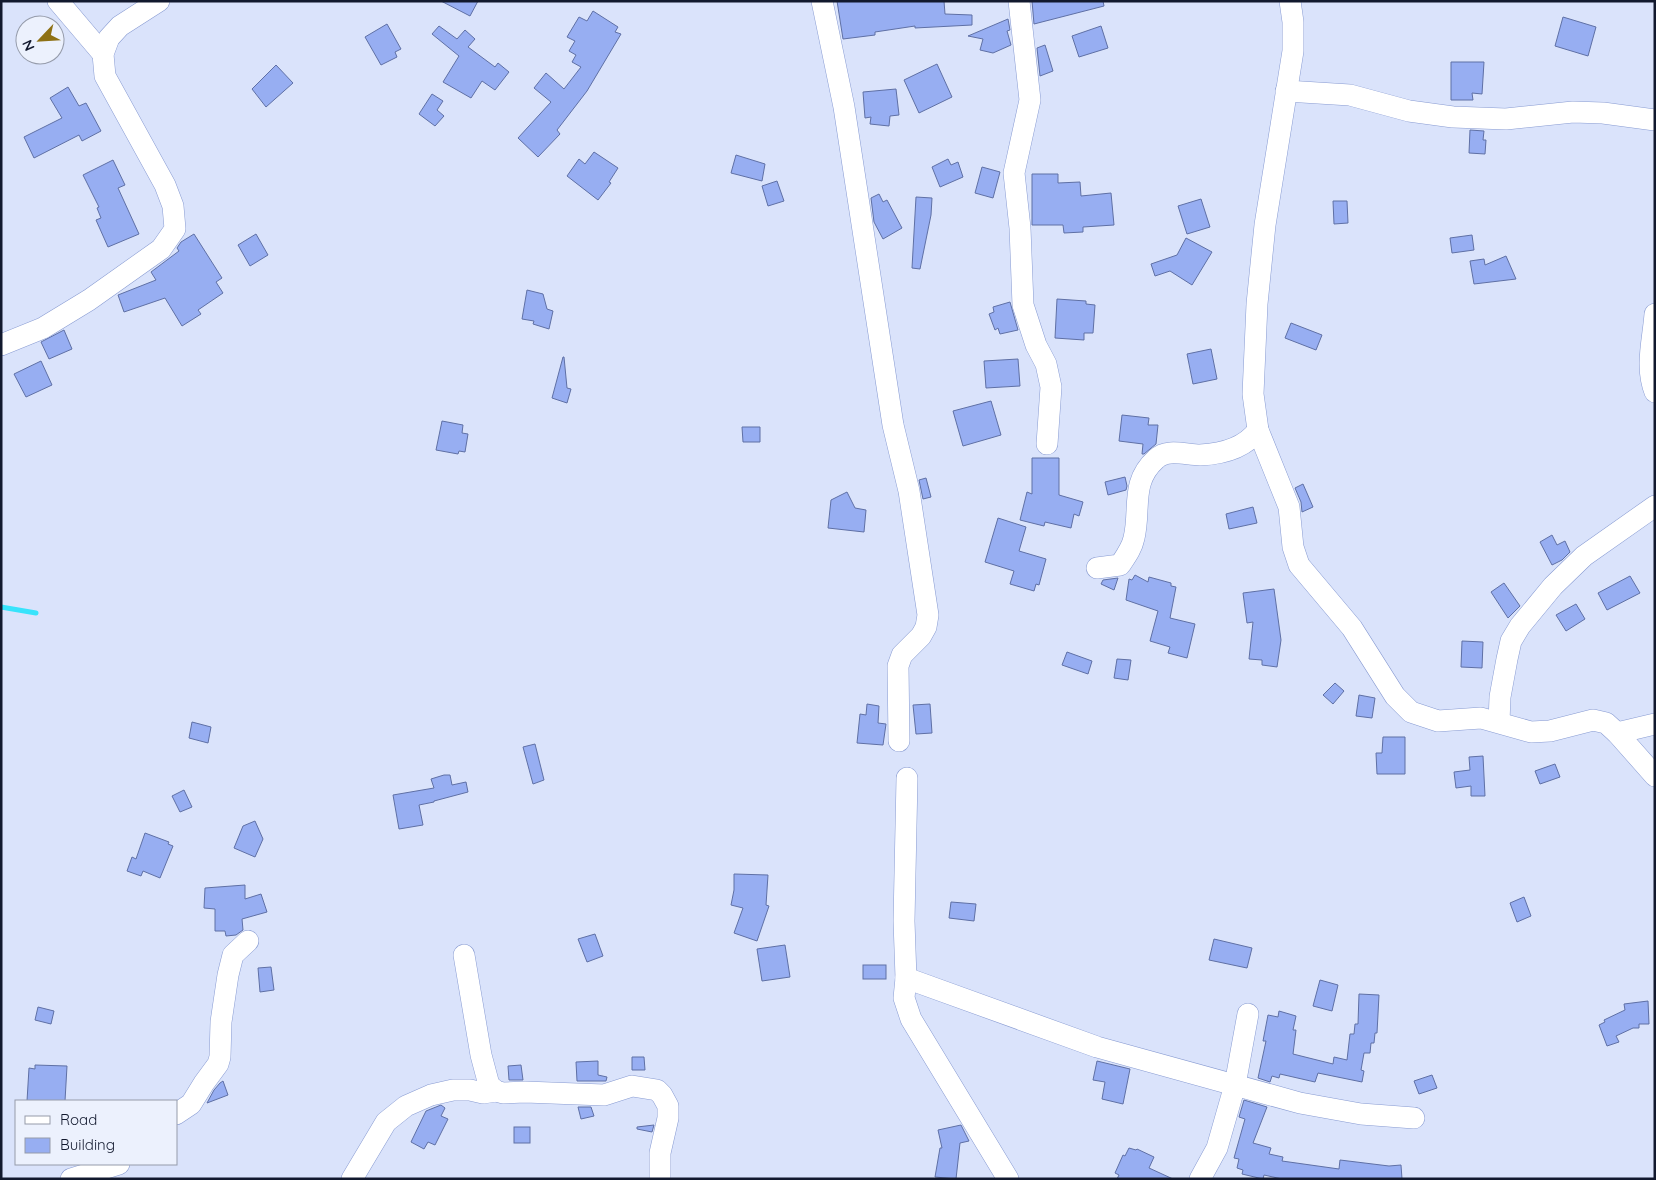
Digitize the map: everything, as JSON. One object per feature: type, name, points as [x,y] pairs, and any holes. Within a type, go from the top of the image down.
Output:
[{"type":"street","points":[[58,1],[102,54]]},
{"type":"street","points":[[1,345],[43,328],[88,300],[161,249],[175,228],[173,206],[165,185],[105,76],[102,54],[109,38],[120,26],[159,1]]},
{"type":"street","points":[[822,1],[844,107],[893,424],[909,492],[928,615],[926,627],[921,636],[902,655],[898,666],[899,741]]},
{"type":"street","points":[[1019,1],[1030,100],[1014,173],[1022,243],[1024,305],[1036,345],[1046,364],[1051,387],[1047,444]]},
{"type":"street","points":[[1290,1],[1293,22],[1293,44],[1265,225],[1257,304],[1253,394],[1258,430],[1289,507],[1293,547],[1299,565],[1352,628],[1395,696],[1411,712],[1438,722],[1481,718],[1523,730],[1540,732],[1593,720],[1606,723],[1655,776]]},
{"type":"street","points":[[1286,91],[1350,95],[1409,111],[1453,117],[1506,119],[1572,112],[1603,113],[1655,120]]},
{"type":"street","points":[[1655,314],[1649,359],[1651,382],[1655,392]]},
{"type":"street","points":[[1097,568],[1120,565],[1129,551],[1134,538],[1140,483],[1144,472],[1157,457],[1165,453],[1201,455],[1220,452],[1246,442],[1258,430]]},
{"type":"street","points":[[1498,722],[1500,697],[1511,641],[1520,626],[1552,586],[1584,556],[1655,506]]},
{"type":"street","points":[[1617,733],[1655,724]]},
{"type":"street","points":[[908,778],[904,921],[906,978],[904,998],[911,1019],[1008,1179]]},
{"type":"street","points":[[178,1113],[191,1104],[218,1064],[221,1022],[228,975],[233,955],[248,941]]},
{"type":"street","points":[[464,955],[481,1055],[489,1085],[496,1091],[503,1093],[604,1095],[632,1086],[657,1090],[668,1106],[668,1118],[660,1153],[660,1179]]},
{"type":"street","points":[[906,978],[1097,1047],[1300,1103],[1361,1114],[1414,1118]]},
{"type":"street","points":[[1200,1179],[1217,1148],[1235,1085],[1248,1014]]},
{"type":"street","points":[[352,1179],[386,1122],[406,1106],[431,1095],[453,1090],[470,1090],[483,1093],[496,1091]]},
{"type":"street","points":[[71,1179],[116,1165]]},
{"type":"building","points":[[441,1],[478,1],[470,16]]},
{"type":"building","points":[[837,1],[944,1],[945,14],[972,15],[972,25],[915,28],[915,26],[875,32],[875,35],[843,39]]},
{"type":"building","points":[[1032,1],[1103,1],[1104,6],[1034,24]]},
{"type":"building","points":[[593,11],[618,27],[615,32],[621,34],[587,91],[557,130],[560,134],[538,157],[518,138],[551,102],[534,88],[546,73],[564,89],[581,67],[572,62],[576,55],[569,51],[575,41],[567,37],[579,17],[587,21]]},
{"type":"building","points":[[1563,17],[1596,27],[1588,56],[1555,46]]},
{"type":"building","points":[[1008,19],[1010,30],[1007,31],[1011,45],[993,53],[980,50],[983,39],[968,36]]},
{"type":"building","points":[[387,24],[401,49],[395,52],[397,57],[381,65],[365,37]]},
{"type":"building","points":[[439,26],[457,39],[465,30],[475,39],[468,47],[495,67],[498,63],[509,72],[495,90],[482,81],[471,98],[443,82],[459,56],[432,34]]},
{"type":"building","points":[[1101,26],[1108,48],[1079,57],[1072,36]]},
{"type":"building","points":[[1045,45],[1053,71],[1040,76],[1037,48]]},
{"type":"building","points":[[1451,62],[1484,62],[1482,94],[1472,93],[1473,100],[1451,100]]},
{"type":"building","points":[[937,64],[952,97],[919,113],[904,80]]},
{"type":"building","points":[[276,65],[293,83],[266,107],[252,89]]},
{"type":"building","points":[[68,87],[79,106],[86,103],[101,131],[82,141],[79,135],[34,158],[24,137],[62,118],[50,98]]},
{"type":"building","points":[[896,89],[899,115],[890,116],[889,126],[870,124],[871,117],[865,118],[863,92]]},
{"type":"building","points":[[432,94],[443,101],[437,110],[444,116],[435,126],[419,114]]},
{"type":"building","points":[[1470,130],[1484,131],[1483,140],[1486,140],[1485,154],[1469,153]]},
{"type":"building","points":[[594,152],[618,168],[609,182],[611,183],[598,200],[567,176],[579,159],[585,164]]},
{"type":"building","points":[[736,155],[765,164],[762,181],[731,173]]},
{"type":"building","points":[[948,159],[951,165],[958,162],[963,177],[940,187],[932,167]]},
{"type":"building","points":[[113,160],[125,185],[118,188],[139,234],[108,247],[96,220],[101,218],[97,208],[99,207],[83,175]]},
{"type":"building","points":[[982,167],[1000,172],[993,198],[975,193]]},
{"type":"building","points":[[1032,174],[1058,174],[1058,183],[1080,182],[1081,196],[1111,193],[1114,225],[1083,227],[1083,232],[1064,233],[1063,225],[1032,225]]},
{"type":"building","points":[[777,181],[784,201],[768,206],[762,186]]},
{"type":"building","points":[[879,194],[883,202],[887,200],[902,228],[883,239],[874,222],[871,198]]},
{"type":"building","points":[[916,197],[932,198],[931,215],[920,269],[912,268]]},
{"type":"building","points":[[1201,199],[1210,227],[1187,234],[1178,206]]},
{"type":"building","points":[[1333,201],[1347,201],[1348,223],[1334,224]]},
{"type":"building","points":[[194,234],[222,278],[216,282],[223,293],[198,310],[201,314],[182,326],[165,298],[124,312],[118,295],[156,280],[151,272],[179,251],[177,248],[181,242]]},
{"type":"building","points":[[256,234],[268,255],[250,266],[238,245]]},
{"type":"building","points":[[1472,235],[1474,250],[1452,253],[1450,238]]},
{"type":"building","points":[[1186,238],[1212,252],[1192,285],[1170,271],[1155,276],[1151,264],[1177,255]]},
{"type":"building","points":[[1506,256],[1516,279],[1474,284],[1470,261],[1484,259],[1485,265]]},
{"type":"building","points":[[527,290],[543,294],[547,309],[553,311],[549,329],[533,324],[534,321],[522,319]]},
{"type":"building","points":[[1057,299],[1086,301],[1086,304],[1095,305],[1093,333],[1084,333],[1084,340],[1055,338]]},
{"type":"building","points":[[1010,302],[1018,330],[1000,334],[998,328],[995,330],[989,314],[994,312],[993,307]]},
{"type":"building","points":[[1291,323],[1322,335],[1316,350],[1285,338]]},
{"type":"building","points":[[64,330],[72,349],[49,359],[41,342]]},
{"type":"building","points":[[1211,349],[1217,379],[1193,384],[1187,354]]},
{"type":"building","points":[[563,357],[567,388],[571,389],[567,403],[552,398]]},
{"type":"building","points":[[1018,359],[1020,386],[986,388],[984,361]]},
{"type":"building","points":[[41,361],[52,385],[26,397],[14,374]]},
{"type":"building","points":[[991,401],[1001,435],[963,446],[953,411]]},
{"type":"building","points":[[1122,415],[1149,418],[1148,425],[1158,425],[1156,444],[1144,454],[1142,454],[1143,444],[1119,441]]},
{"type":"building","points":[[442,421],[463,425],[462,433],[468,434],[465,452],[459,451],[458,454],[436,450]]},
{"type":"building","points":[[742,427],[760,427],[760,442],[743,442]]},
{"type":"building","points":[[1032,458],[1059,458],[1059,495],[1083,502],[1079,516],[1074,514],[1071,528],[1045,522],[1044,526],[1020,520],[1027,492],[1032,494]]},
{"type":"building","points":[[1125,477],[1126,490],[1108,495],[1105,482]]},
{"type":"building","points":[[926,478],[931,497],[923,499],[919,480]]},
{"type":"building","points":[[1303,484],[1313,507],[1302,512],[1301,502],[1295,488]]},
{"type":"building","points":[[847,492],[855,508],[866,510],[864,532],[828,528],[831,500]]},
{"type":"building","points":[[1253,507],[1257,523],[1229,529],[1226,514]]},
{"type":"building","points":[[998,518],[1026,527],[1019,551],[1046,559],[1039,585],[1036,584],[1034,591],[1010,584],[1014,571],[985,562]]},
{"type":"building","points":[[1552,535],[1557,545],[1565,541],[1570,552],[1562,560],[1552,565],[1540,542]]},
{"type":"building","points":[[1135,575],[1148,582],[1149,577],[1171,583],[1171,586],[1176,587],[1170,618],[1195,624],[1187,658],[1168,653],[1170,647],[1150,641],[1158,611],[1126,600],[1129,579],[1132,580]]},
{"type":"building","points":[[1630,576],[1640,593],[1607,610],[1598,593]]},
{"type":"building","points":[[1118,578],[1114,590],[1101,584],[1103,580]]},
{"type":"building","points":[[1504,583],[1520,606],[1508,618],[1491,592]]},
{"type":"building","points":[[1274,589],[1281,640],[1277,667],[1262,665],[1262,660],[1249,659],[1253,622],[1247,623],[1243,593]]},
{"type":"building","points":[[1576,604],[1585,619],[1566,631],[1556,615]]},
{"type":"building","points":[[1462,641],[1483,642],[1482,668],[1461,667]]},
{"type":"building","points":[[1067,652],[1092,661],[1088,674],[1062,665]]},
{"type":"building","points":[[1117,659],[1131,660],[1128,680],[1114,678]]},
{"type":"building","points":[[1335,683],[1344,691],[1333,704],[1323,695]]},
{"type":"building","points":[[1359,695],[1375,698],[1372,718],[1356,716]]},
{"type":"building","points":[[867,704],[879,706],[878,723],[886,724],[883,745],[857,743],[860,714],[866,715]]},
{"type":"building","points":[[930,704],[932,733],[916,734],[913,705]]},
{"type":"building","points":[[192,722],[211,727],[208,743],[189,738]]},
{"type":"building","points":[[1383,737],[1405,737],[1405,774],[1377,774],[1376,753],[1382,753]]},
{"type":"building","points":[[535,744],[544,780],[533,784],[523,747]]},
{"type":"building","points":[[1483,756],[1485,796],[1471,796],[1471,786],[1456,788],[1454,772],[1470,770],[1469,757]]},
{"type":"building","points":[[1555,764],[1560,777],[1540,784],[1535,771]]},
{"type":"building","points":[[450,775],[452,785],[466,782],[468,792],[419,805],[423,825],[399,829],[393,795],[434,788],[431,779]]},
{"type":"building","points":[[184,790],[192,807],[180,812],[172,796]]},
{"type":"building","points":[[255,821],[263,839],[255,857],[234,848],[243,826]]},
{"type":"building","points":[[145,833],[169,842],[168,844],[173,846],[160,878],[143,871],[141,876],[127,871],[132,857],[136,859]]},
{"type":"building","points":[[734,874],[768,875],[766,905],[769,906],[757,941],[734,933],[743,908],[731,905],[734,890]]},
{"type":"building","points":[[245,885],[245,899],[261,894],[267,912],[242,919],[243,930],[236,935],[226,936],[225,931],[215,931],[215,909],[204,908],[205,888]]},
{"type":"building","points":[[1524,897],[1531,916],[1517,922],[1510,903]]},
{"type":"building","points":[[951,902],[976,904],[974,921],[949,918]]},
{"type":"building","points":[[595,934],[603,956],[587,962],[578,939]]},
{"type":"building","points":[[1214,939],[1252,948],[1247,968],[1209,960]]},
{"type":"building","points":[[785,945],[790,977],[762,981],[757,949]]},
{"type":"building","points":[[863,965],[886,965],[886,979],[863,979]]},
{"type":"building","points":[[271,967],[274,990],[260,992],[258,968]]},
{"type":"building","points":[[1320,980],[1338,985],[1332,1011],[1313,1006]]},
{"type":"building","points":[[1359,994],[1379,995],[1377,1033],[1375,1033],[1374,1043],[1371,1043],[1370,1053],[1364,1053],[1361,1070],[1364,1071],[1362,1082],[1318,1073],[1315,1082],[1280,1074],[1279,1078],[1272,1076],[1270,1082],[1258,1078],[1266,1041],[1263,1041],[1268,1015],[1278,1017],[1279,1011],[1296,1016],[1293,1030],[1296,1030],[1293,1054],[1333,1064],[1334,1057],[1347,1060],[1350,1034],[1354,1034],[1355,1024],[1358,1024]]},
{"type":"building","points":[[1648,1001],[1649,1024],[1639,1024],[1639,1028],[1633,1028],[1616,1036],[1619,1042],[1607,1046],[1599,1025],[1605,1022],[1604,1020],[1625,1010],[1624,1004]]},
{"type":"building","points":[[38,1007],[54,1011],[51,1024],[35,1020]]},
{"type":"building","points":[[632,1057],[644,1057],[645,1070],[632,1070]]},
{"type":"building","points":[[598,1061],[598,1075],[607,1077],[606,1081],[577,1081],[576,1062]]},
{"type":"building","points":[[1097,1061],[1130,1069],[1123,1104],[1102,1099],[1105,1082],[1093,1080]]},
{"type":"building","points":[[35,1065],[67,1066],[65,1100],[27,1100],[29,1068],[35,1069]]},
{"type":"building","points":[[521,1065],[523,1080],[509,1080],[508,1066]]},
{"type":"building","points":[[1432,1075],[1437,1088],[1419,1094],[1414,1081]]},
{"type":"building","points":[[223,1081],[228,1095],[207,1103],[214,1090]]},
{"type":"building","points":[[1244,1100],[1267,1107],[1253,1143],[1271,1148],[1269,1154],[1283,1157],[1282,1161],[1339,1169],[1340,1160],[1389,1166],[1401,1165],[1402,1179],[1282,1179],[1264,1175],[1263,1179],[1242,1174],[1243,1170],[1237,1168],[1239,1159],[1234,1158],[1245,1119],[1239,1117]]},
{"type":"building","points":[[441,1105],[445,1108],[441,1116],[448,1119],[435,1145],[428,1142],[424,1149],[411,1142],[426,1111]]},
{"type":"building","points":[[578,1107],[591,1107],[594,1116],[581,1119]]},
{"type":"building","points":[[654,1125],[652,1132],[637,1129],[637,1127]]},
{"type":"building","points":[[961,1125],[969,1141],[960,1143],[956,1179],[935,1177],[940,1148],[942,1148],[938,1130]]},
{"type":"building","points":[[514,1127],[530,1127],[530,1143],[514,1143]]},
{"type":"building","points":[[1129,1148],[1137,1149],[1154,1157],[1149,1168],[1173,1179],[1117,1179],[1119,1175],[1115,1173],[1123,1155],[1125,1156]]},
{"type":"waterway","points":[[1,607],[36,613]]}]
